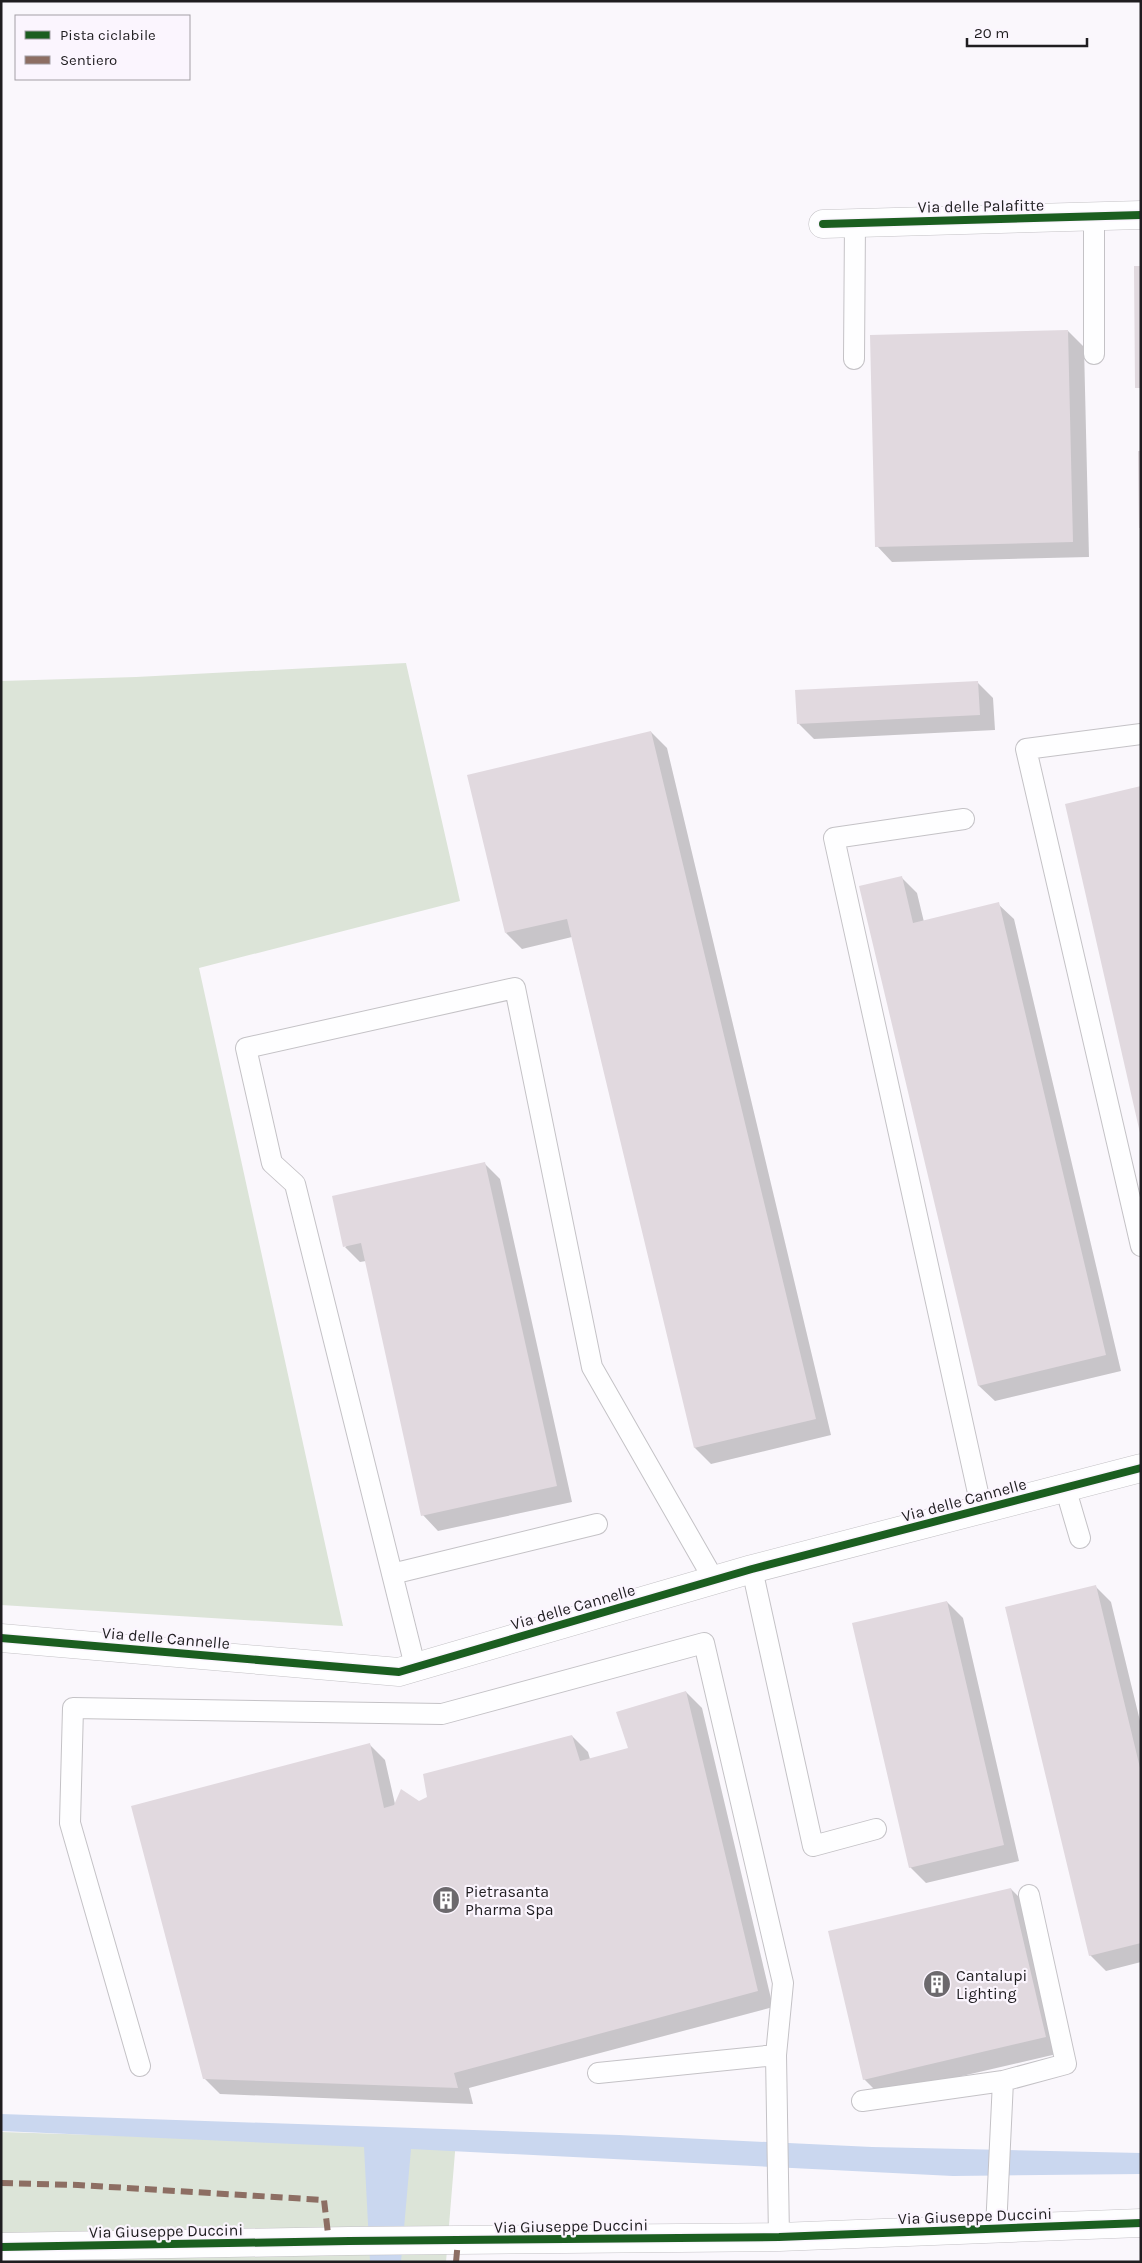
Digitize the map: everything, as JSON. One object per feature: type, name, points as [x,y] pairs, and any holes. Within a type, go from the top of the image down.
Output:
[{"type":"street","name":"Via delle Palafitte","points":[[823,224],[1141,215]]},
{"type":"street","name":"Via delle Cannelle","points":[[1,1638],[399,1672],[752,1569],[982,1511],[1141,1468]]},
{"type":"street","name":"Via Giuseppe Duccini","points":[[1,2247],[349,2241],[779,2237],[1141,2223]]},
{"type":"lane","points":[[1094,217],[1094,354]]},
{"type":"lane","points":[[854,359],[855,222]]},
{"type":"lane","points":[[1141,734],[1026,749],[1141,1246]]},
{"type":"lane","points":[[964,819],[834,838],[982,1511]]},
{"type":"lane","points":[[415,1666],[295,1184],[272,1163],[246,1048],[515,988],[592,1367],[714,1580]]},
{"type":"lane","points":[[1065,1487],[1080,1538]]},
{"type":"lane","points":[[392,1574],[597,1524]]},
{"type":"lane","points":[[752,1569],[813,1846],[876,1829]]},
{"type":"lane","points":[[140,2066],[70,1823],[74,1708],[442,1714],[704,1643],[783,1983],[776,2055],[779,2237]]},
{"type":"lane","points":[[862,2101],[1003,2081],[1066,2064],[1029,1895]]},
{"type":"lane","points":[[598,2073],[776,2055]]},
{"type":"lane","points":[[996,2228],[1003,2081]]},
{"type":"shaded area","points":[[406,663],[460,901],[199,968],[343,1626],[1,1605],[1,681],[136,677]]},
{"type":"shaded area","points":[[1,2132],[225,2139],[456,2140],[446,2262],[1,2262]]},
{"type":"water","points":[[1,2114],[619,2135],[872,2147],[1141,2153],[1141,2174],[953,2176],[411,2149],[401,2262],[370,2262],[364,2147],[1,2131]]},
{"type":"building","points":[[1134,266],[1141,266],[1141,388],[1135,388]]},
{"type":"building","points":[[1068,330],[1073,542],[875,547],[870,335]]},
{"type":"building","points":[[1138,451],[1141,451],[1141,528],[1139,528]]},
{"type":"building","points":[[978,681],[980,715],[797,724],[795,690]]},
{"type":"building","points":[[651,731],[816,1419],[694,1448],[567,919],[505,933],[467,775]]},
{"type":"building","points":[[1141,786],[1141,1133],[1140,1133],[1065,804]]},
{"type":"building","points":[[902,876],[913,923],[999,902],[1106,1355],[978,1386],[859,886]]},
{"type":"building","points":[[485,1162],[557,1486],[421,1516],[361,1243],[343,1247],[332,1196]]},
{"type":"building","points":[[1096,1585],[1141,1772],[1141,1943],[1089,1956],[1005,1607]]},
{"type":"building","points":[[947,1601],[1004,1845],[909,1868],[852,1623]]},
{"type":"building","name":"Pietrasanta Pharma Spa","points":[[686,1691],[758,1991],[454,2073],[458,2088],[203,2079],[131,1806],[370,1743],[384,1808],[394,1805],[401,1789],[419,1801],[427,1797],[423,1774],[572,1735],[580,1761],[628,1748],[616,1712]]},
{"type":"building","name":"Cantalupi Lighting","points":[[1011,1888],[1046,2037],[863,2080],[828,1931]]},
{"type":"marked path","points":[[1,2183],[78,2185],[324,2200],[329,2242]]},
{"type":"marked path","points":[[456,2262],[458,2241]]},
{"type":"cycle path","points":[[823,224],[1141,215]]},
{"type":"cycle path","points":[[1,1638],[399,1672],[752,1569],[1141,1468]]},
{"type":"cycle path","points":[[1,2247],[349,2241],[779,2237],[1141,2223]]},
{"type":"place","name":"Pietrasanta Pharma Spa","points":[[446,1900]]},
{"type":"place","name":"Cantalupi Lighting","points":[[937,1984]]}]
